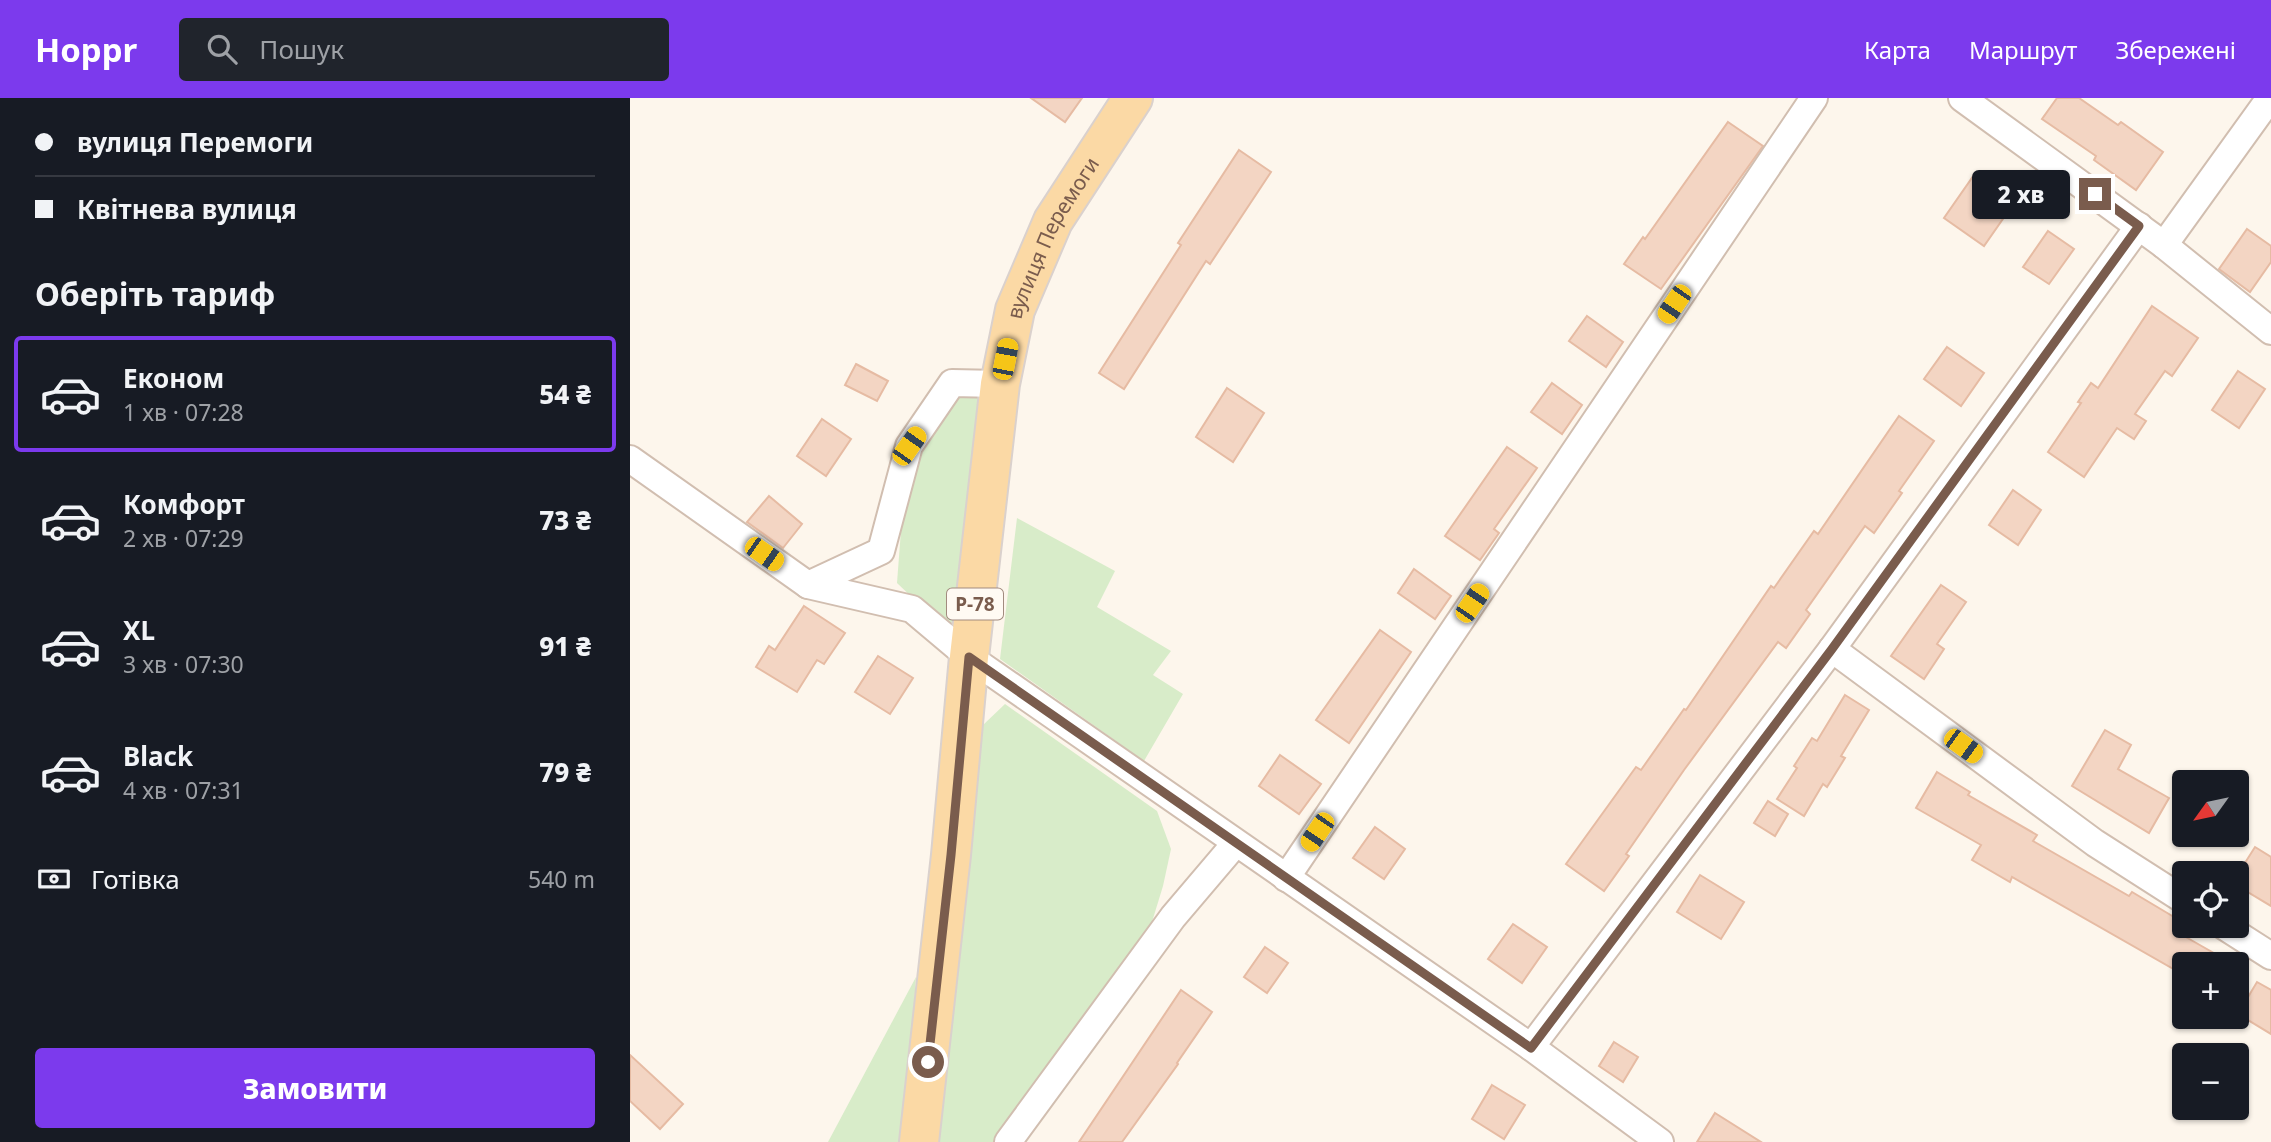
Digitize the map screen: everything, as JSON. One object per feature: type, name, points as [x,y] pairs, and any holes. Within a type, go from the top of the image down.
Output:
[{"type":"main road","name":"вулиця Перемоги","points":[[919,1142],[1000,384],[1015,310],[1053,221],[1133,98]]},
{"type":"street","points":[[1286,878],[1814,98]]},
{"type":"street","points":[[1962,98],[2139,226],[2271,331]]},
{"type":"street","points":[[2164,245],[2270,98]]},
{"type":"street","points":[[1531,1048],[1832,649],[2139,226]]},
{"type":"street","points":[[808,585],[881,551],[909,446],[952,383],[1000,384]]},
{"type":"street","points":[[630,458],[808,585],[912,609],[969,657],[1531,1048],[1660,1142]]},
{"type":"street","points":[[1832,649],[2095,843],[2172,892]]},
{"type":"street","points":[[1008,1142],[1174,917],[1235,844]]},
{"type":"street","points":[[2243,938],[2271,956]]},
{"type":"green space","points":[[983,392],[958,624],[936,620],[897,583],[903,504],[915,455],[940,418],[962,395]]},
{"type":"green space","points":[[1017,518],[1115,571],[1097,607],[1171,651],[1153,675],[1183,694],[1144,761],[1000,659]]},
{"type":"green space","points":[[1005,704],[1157,811],[1171,849],[1148,935],[997,1142],[937,1142],[983,725]]},
{"type":"green space","points":[[916,977],[905,1142],[828,1142]]},
{"type":"building","points":[[1031,98],[1082,98],[1065,122]]},
{"type":"building","points":[[2057,98],[2079,98],[2118,125],[2121,122],[2163,152],[2136,190],[2094,160],[2096,156],[2042,119]]},
{"type":"building","points":[[1728,122],[1763,146],[1661,289],[1624,264],[1643,237],[1645,239]]},
{"type":"building","points":[[1239,150],[1271,172],[1210,264],[1206,261],[1124,389],[1099,373],[1181,245],[1178,243]]},
{"type":"building","points":[[1974,175],[2014,203],[1984,246],[1944,218]]},
{"type":"building","points":[[2247,229],[2271,246],[2271,262],[2250,292],[2219,269]]},
{"type":"building","points":[[2048,231],[2074,249],[2049,284],[2023,267]]},
{"type":"building","points":[[2152,306],[2198,338],[2172,376],[2165,371],[2135,414],[2146,421],[2134,439],[2117,428],[2084,477],[2048,452],[2091,383],[2098,388]]},
{"type":"building","points":[[1587,316],[1623,342],[1606,367],[1569,341]]},
{"type":"building","points":[[1947,347],[1984,373],[1961,406],[1924,379]]},
{"type":"building","points":[[856,364],[888,381],[877,401],[845,385]]},
{"type":"building","points":[[2238,371],[2265,389],[2239,428],[2212,410]]},
{"type":"building","points":[[1552,383],[1582,405],[1562,434],[1531,412]]},
{"type":"building","points":[[1227,388],[1264,413],[1233,462],[1196,437]]},
{"type":"building","points":[[1899,416],[1934,441],[1899,491],[1902,493],[1874,533],[1865,526],[1806,610],[1810,614],[1786,648],[1778,642],[1684,770],[1604,891],[1566,864],[1636,767],[1641,770],[1684,709],[1686,710],[1771,586],[1774,588],[1814,531],[1818,534]]},
{"type":"building","points":[[822,419],[851,439],[826,476],[797,456]]},
{"type":"building","points":[[1507,447],[1537,468],[1494,529],[1499,533],[1480,560],[1445,536]]},
{"type":"building","points":[[2013,490],[2041,510],[2018,545],[1989,525]]},
{"type":"building","points":[[769,496],[802,524],[783,548],[747,522]]},
{"type":"building","points":[[1414,569],[1451,596],[1435,619],[1398,593]]},
{"type":"building","points":[[1941,585],[1966,602],[1937,644],[1944,649],[1924,679],[1891,656]]},
{"type":"building","points":[[804,606],[845,633],[824,664],[817,660],[797,692],[756,667],[769,646],[775,650]]},
{"type":"building","points":[[1380,630],[1411,652],[1349,743],[1316,720]]},
{"type":"building","points":[[878,656],[913,678],[890,714],[855,692]]},
{"type":"building","points":[[1845,695],[1869,710],[1841,756],[1845,758],[1827,787],[1823,784],[1804,816],[1777,799],[1812,738],[1817,741]]},
{"type":"building","points":[[2105,730],[2131,745],[2118,769],[2169,798],[2149,833],[2072,786]]},
{"type":"building","points":[[1280,755],[1321,784],[1299,814],[1259,786]]},
{"type":"building","points":[[1937,772],[1970,792],[1968,795],[2037,835],[2033,841],[2129,896],[2132,892],[2172,916],[2172,938],[2188,938],[2212,952],[2172,952],[2172,968],[2012,877],[2010,882],[1972,860],[1981,845],[1916,808]]},
{"type":"building","points":[[1768,801],[1788,814],[1775,836],[1754,823]]},
{"type":"building","points":[[1375,827],[1405,849],[1384,879],[1353,858]]},
{"type":"building","points":[[2255,847],[2271,857],[2271,906],[2249,893],[2249,861],[2246,861]]},
{"type":"building","points":[[1700,875],[1744,902],[1721,939],[1677,912]]},
{"type":"building","points":[[1513,924],[1547,947],[1522,983],[1488,959]]},
{"type":"building","points":[[1265,947],[1288,963],[1267,993],[1244,977]]},
{"type":"building","points":[[2257,982],[2271,990],[2271,1034],[2249,1021],[2249,995]]},
{"type":"building","points":[[1181,990],[1212,1012],[1178,1064],[1122,1142],[1079,1142]]},
{"type":"building","points":[[1614,1042],[1638,1057],[1623,1082],[1599,1066]]},
{"type":"building","points":[[630,1055],[683,1104],[660,1129],[630,1101]]},
{"type":"building","points":[[1492,1085],[1525,1105],[1504,1139],[1472,1119]]},
{"type":"building","points":[[1715,1113],[1761,1142],[1697,1142]]},
{"type":"route","points":[[928,1062],[969,657],[1531,1048],[1832,649],[2139,226],[2095,194]]}]
